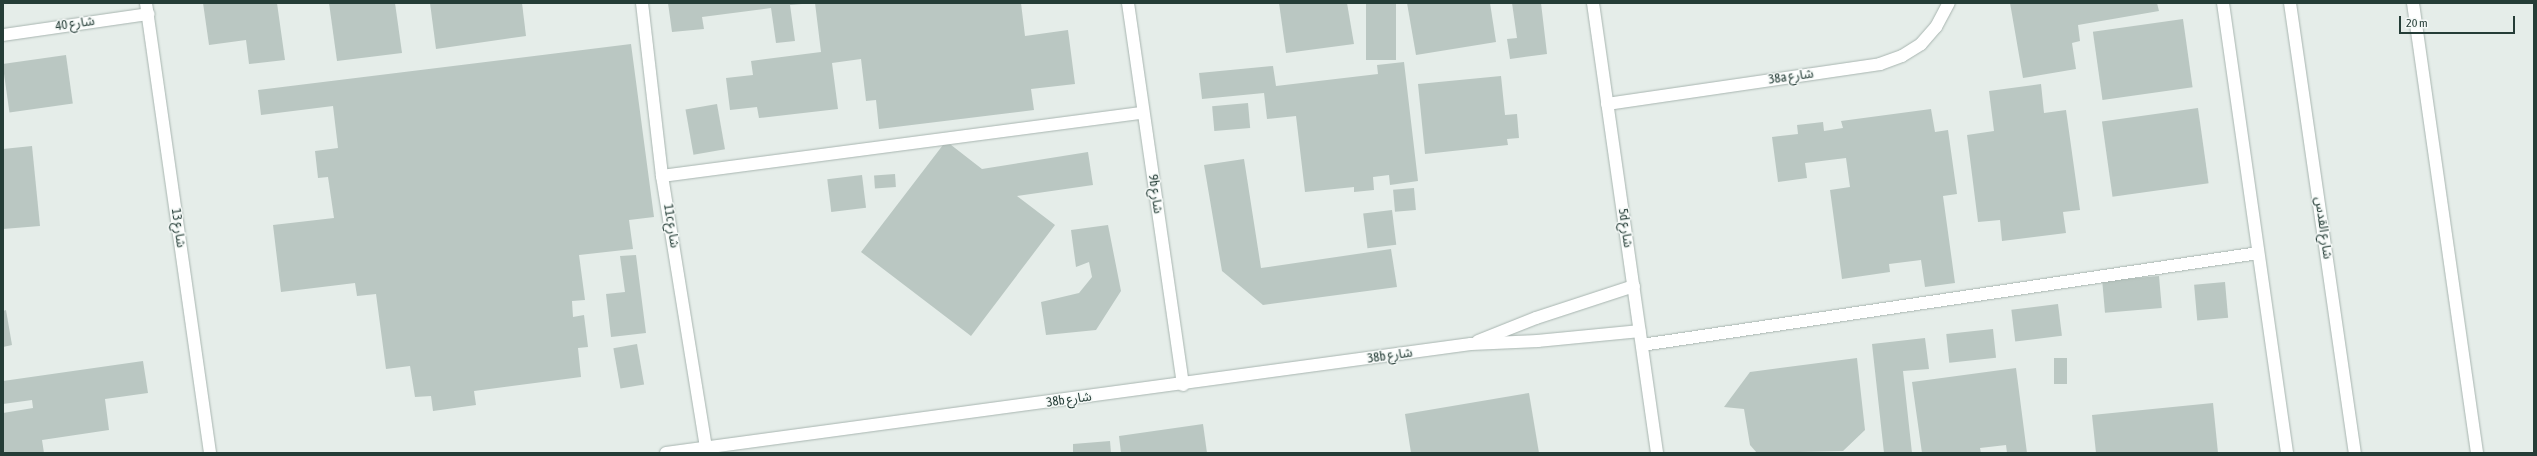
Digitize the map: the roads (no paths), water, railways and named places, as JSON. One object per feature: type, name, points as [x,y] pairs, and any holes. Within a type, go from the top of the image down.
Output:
[{"type":"street","name":"11c شارع","points":[[642,3],[662,176],[706,447]]},
{"type":"street","name":"9b شارع","points":[[1128,3],[1182,385]]},
{"type":"street","name":"5d شارع","points":[[1593,3],[1657,453]]},
{"type":"street","name":"38a شارع","points":[[1607,104],[1880,64],[1902,56],[1921,44],[1936,27],[1949,3]]},
{"type":"street","points":[[2223,3],[2287,453]]},
{"type":"street","name":"شارع القدس","points":[[2290,3],[2356,453]]},
{"type":"street","points":[[2413,3],[2477,453]]},
{"type":"street","name":"شارع 40","points":[[3,35],[147,8]]},
{"type":"street","name":"شارع 13","points":[[147,8],[210,453]]},
{"type":"street","points":[[662,176],[1143,113]]},
{"type":"street","points":[[1642,345],[2258,253]]},
{"type":"street","name":"38b شارع","points":[[1471,344],[1536,318],[1634,286]]},
{"type":"street","name":"38b شارع","points":[[666,453],[1182,385],[1471,344],[1538,341],[1640,331]]}]
